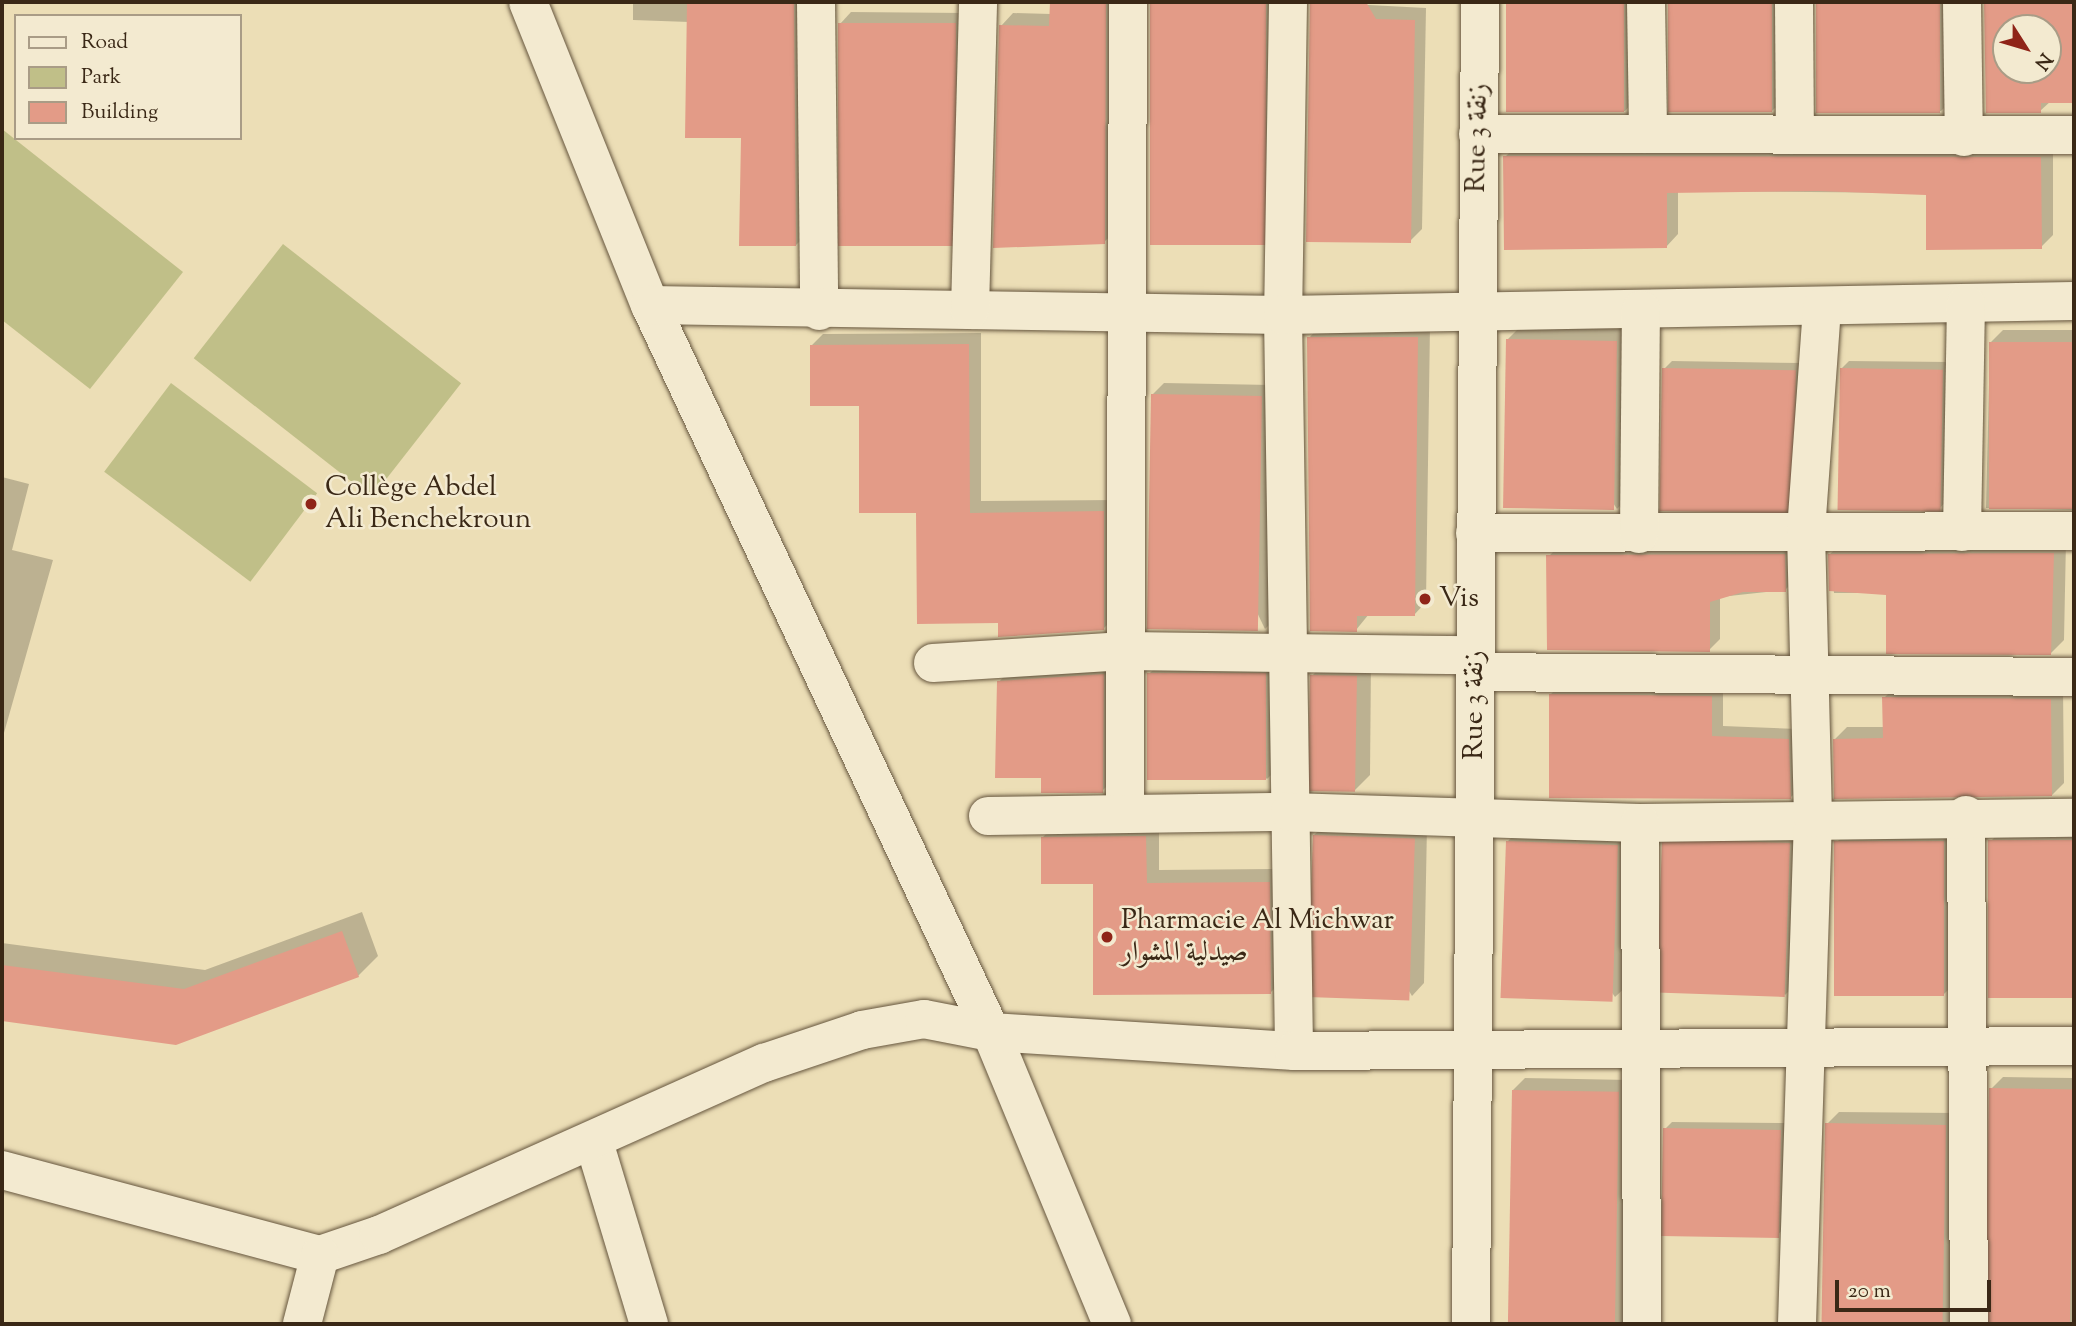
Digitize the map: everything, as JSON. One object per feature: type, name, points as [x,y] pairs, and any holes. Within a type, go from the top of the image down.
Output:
[{"type":"street","points":[[528,2],[650,305],[991,1032],[1112,1324]]},
{"type":"street","points":[[816,2],[819,311]]},
{"type":"street","points":[[970,310],[978,2]]},
{"type":"street","points":[[1125,811],[1123,311],[1128,2]]},
{"type":"street","points":[[1288,2],[1283,315],[1294,1051]]},
{"type":"street","name":"Rue 3 زنقة","points":[[1471,1324],[1476,817],[1474,313],[1480,2]]},
{"type":"street","points":[[1646,2],[1648,134]]},
{"type":"street","points":[[1794,2],[1795,135]]},
{"type":"street","points":[[1962,2],[1964,137]]},
{"type":"street","points":[[1478,134],[1964,137],[2074,135]]},
{"type":"street","points":[[650,305],[819,311],[1123,311],[1283,315],[2074,302]]},
{"type":"street","points":[[1962,532],[1966,304]]},
{"type":"street","points":[[1797,1324],[1813,818],[1806,531],[1822,307]]},
{"type":"street","points":[[1639,534],[1641,310]]},
{"type":"street","points":[[1475,533],[2074,531]]},
{"type":"street","points":[[933,663],[1125,651],[1475,664],[2074,677]]},
{"type":"street","points":[[988,816],[1125,811],[1290,812],[1640,823],[1966,815],[2074,818]]},
{"type":"street","points":[[1966,815],[1963,1046],[1969,1324]]},
{"type":"street","points":[[1640,823],[1644,1051],[1642,1324]]},
{"type":"street","points":[[2,1170],[320,1255],[594,1142],[764,1063],[862,1030],[924,1019],[991,1032],[1294,1051],[1475,1054],[2074,1046]]},
{"type":"street","points":[[594,1142],[649,1324]]},
{"type":"street","points":[[302,1324],[320,1255]]},
{"type":"green space","points":[[2,129],[183,272],[90,389],[2,320]]},
{"type":"green space","points":[[283,244],[461,383],[372,497],[194,358]]},
{"type":"green space","points":[[171,383],[317,493],[250,582],[104,472]]},
{"type":"building","points":[[687,2],[794,2],[796,246],[739,246],[741,138],[685,138]]},
{"type":"building","points":[[1050,2],[1106,2],[1105,244],[993,248],[999,25],[1049,26]]},
{"type":"building","points":[[1150,2],[1266,2],[1266,245],[1150,245]]},
{"type":"building","points":[[1310,2],[1366,2],[1376,19],[1415,20],[1411,243],[1306,242]]},
{"type":"building","points":[[1506,2],[1624,2],[1624,112],[1506,112]]},
{"type":"building","points":[[1668,2],[1772,2],[1772,112],[1668,112]]},
{"type":"building","points":[[1816,2],[1940,2],[1940,113],[1816,113]]},
{"type":"building","points":[[1984,2],[2074,2],[2074,103],[2041,103],[2041,113],[1986,113]]},
{"type":"building","points":[[838,23],[956,23],[956,246],[838,246]]},
{"type":"building","points":[[1503,156],[2041,157],[2042,249],[1926,250],[1926,195],[1818,191],[1667,193],[1667,248],[1504,250]]},
{"type":"building","points":[[1307,337],[1418,337],[1415,616],[1357,616],[1357,632],[1310,631]]},
{"type":"building","points":[[1506,339],[1617,341],[1614,510],[1503,508]]},
{"type":"building","points":[[1989,342],[2074,342],[2074,509],[1989,509]]},
{"type":"building","points":[[969,344],[970,513],[1104,511],[1104,630],[998,637],[998,623],[917,624],[916,513],[859,513],[859,406],[810,406],[810,345]]},
{"type":"building","points":[[1662,368],[1796,370],[1793,513],[1660,511]]},
{"type":"building","points":[[1840,368],[1943,370],[1941,512],[1838,510]]},
{"type":"building","points":[[1151,394],[1262,396],[1258,631],[1147,629]]},
{"type":"building","points":[[2054,553],[2051,655],[1886,654],[1886,595],[1829,591],[1828,554]]},
{"type":"building","points":[[1785,554],[1786,592],[1743,592],[1710,602],[1710,652],[1547,650],[1546,555]]},
{"type":"building","points":[[1147,673],[1266,673],[1266,780],[1147,780]]},
{"type":"building","points":[[1104,674],[1103,793],[1041,793],[1041,778],[995,778],[997,681]]},
{"type":"building","points":[[1310,675],[1357,676],[1355,792],[1308,791]]},
{"type":"building","points":[[1549,694],[1712,696],[1712,736],[1789,739],[1791,799],[1549,798]]},
{"type":"building","points":[[1882,697],[2051,699],[2052,796],[1834,799],[1833,739],[1883,738]]},
{"type":"building","points":[[1313,835],[1415,839],[1409,1000],[1307,997]]},
{"type":"building","points":[[1146,836],[1147,883],[1270,882],[1271,994],[1093,995],[1093,884],[1041,884],[1041,837]]},
{"type":"building","points":[[1662,839],[1790,843],[1785,997],[1657,992]]},
{"type":"building","points":[[1988,840],[2074,840],[2074,998],[1988,998]]},
{"type":"building","points":[[1506,841],[1618,845],[1612,1002],[1501,998]]},
{"type":"building","points":[[1834,841],[1944,841],[1944,996],[1834,996]]},
{"type":"building","points":[[342,931],[359,977],[176,1045],[2,1021],[2,965],[184,989]]},
{"type":"building","points":[[1989,1088],[2074,1089],[2070,1324],[1985,1324]]},
{"type":"building","points":[[1512,1090],[1619,1092],[1615,1324],[1508,1324]]},
{"type":"building","points":[[1825,1123],[1946,1125],[1943,1324],[1821,1324]]},
{"type":"building","points":[[1663,1128],[1781,1130],[1779,1238],[1661,1236]]},
{"type":"place","name":"Collège Abdel Ali Benchekroun","points":[[311,504]]},
{"type":"place","name":"Vis","points":[[1425,599]]},
{"type":"place","name":"Pharmacie Al Michwar صيدلية المشوار","points":[[1107,937]]}]
